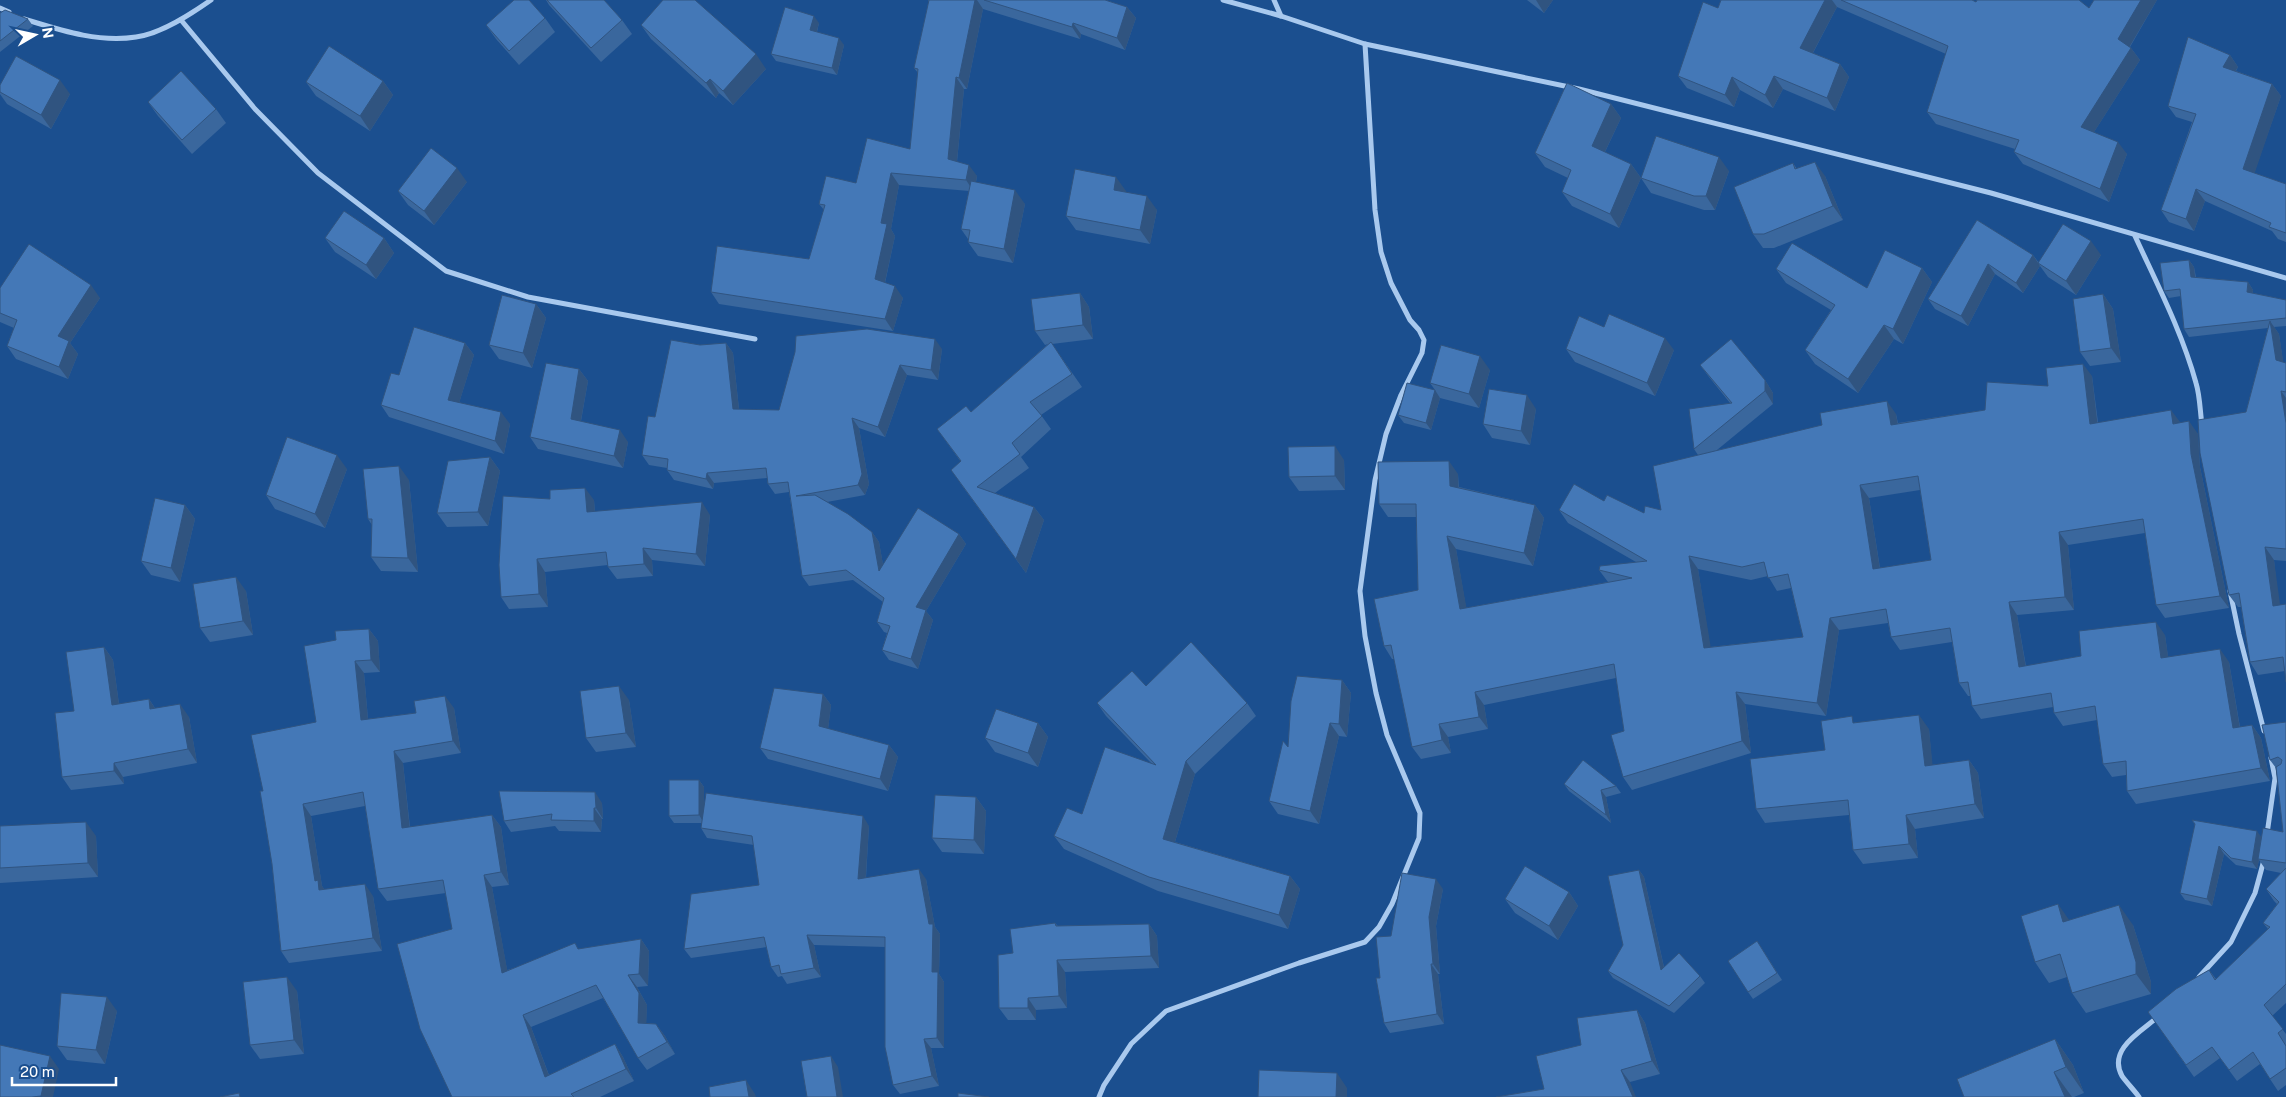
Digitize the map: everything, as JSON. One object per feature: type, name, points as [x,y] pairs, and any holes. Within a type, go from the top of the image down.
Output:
[{"type":"street","points":[[18,17],[73,34],[110,38],[138,37],[181,20],[211,0]]},
{"type":"street","points":[[1223,0],[1281,16],[1365,44],[1579,89],[1991,193],[2286,278]]},
{"type":"street","points":[[1274,0],[1281,16]]},
{"type":"street","points":[[0,8],[12,14]]},
{"type":"street","points":[[181,20],[255,109],[318,173],[446,271],[528,297],[755,339]]},
{"type":"street","points":[[1099,1097],[1104,1085],[1131,1044],[1166,1011],[1299,963],[1365,942],[1373,936],[1392,904],[1419,838],[1420,813],[1387,735],[1376,694],[1365,636],[1360,591],[1375,480],[1386,434],[1401,395],[1422,353],[1424,340],[1419,330],[1410,320],[1391,282],[1381,252],[1374,210],[1365,44]]},
{"type":"street","points":[[2135,236],[2171,312],[2194,376],[2202,433]]},
{"type":"street","points":[[2230,589],[2238,634],[2266,737]]},
{"type":"street","points":[[2266,845],[2278,777],[2271,756]]},
{"type":"street","points":[[2192,985],[2231,942],[2255,893],[2264,854]]},
{"type":"street","points":[[2139,1097],[2122,1075],[2118,1063],[2121,1048],[2164,1011]]},
{"type":"building","points":[[514,0],[529,0],[545,18],[509,51],[486,25]]},
{"type":"building","points":[[547,0],[604,0],[622,20],[591,48]]},
{"type":"building","points":[[663,0],[695,0],[756,54],[723,91],[710,79],[706,83],[641,25]]},
{"type":"building","points":[[929,0],[975,0],[959,78],[956,77],[948,159],[969,165],[966,180],[891,173],[881,223],[887,224],[875,279],[895,286],[885,319],[711,292],[717,246],[809,259],[825,205],[819,204],[826,176],[856,183],[867,138],[910,149],[918,69],[914,68]]},
{"type":"building","points":[[984,0],[1105,0],[1127,7],[1117,38],[1073,23],[1072,27]]},
{"type":"building","points":[[1721,0],[1825,0],[1800,48],[1840,64],[1827,98],[1774,76],[1765,95],[1732,77],[1725,95],[1678,76],[1703,2],[1718,8]]},
{"type":"building","points":[[1841,0],[1972,0],[1976,2],[1977,0],[2079,0],[2089,8],[2094,0],[2141,0],[2118,39],[2131,48],[2081,127],[2118,142],[2100,189],[2014,152],[2019,140],[1927,112],[1948,46]]},
{"type":"building","points":[[785,7],[814,16],[810,30],[839,38],[832,68],[771,54]]},
{"type":"building","points":[[5,10],[28,19],[0,41],[0,13]]},
{"type":"building","points":[[2188,37],[2230,55],[2223,67],[2272,84],[2243,169],[2286,184],[2286,233],[2269,227],[2271,223],[2196,189],[2186,219],[2161,210],[2196,114],[2168,106]]},
{"type":"building","points":[[329,46],[383,81],[360,116],[306,82]]},
{"type":"building","points":[[16,56],[60,80],[41,115],[0,92],[0,85]]},
{"type":"building","points":[[181,71],[216,109],[182,140],[148,102]]},
{"type":"building","points":[[1567,83],[1611,104],[1592,146],[1631,164],[1610,214],[1562,192],[1571,170],[1535,153]]},
{"type":"building","points":[[1656,136],[1719,157],[1706,196],[1694,196],[1641,178]]},
{"type":"building","points":[[431,148],[457,168],[424,211],[398,191]]},
{"type":"building","points":[[1815,162],[1833,206],[1764,234],[1753,234],[1734,187],[1793,163],[1795,169]]},
{"type":"building","points":[[1075,169],[1116,177],[1114,190],[1147,196],[1140,230],[1066,216]]},
{"type":"building","points":[[971,181],[1015,190],[1004,249],[968,242],[970,230],[961,229]]},
{"type":"building","points":[[344,211],[384,238],[366,265],[325,238]]},
{"type":"building","points":[[1977,220],[2033,255],[2016,283],[1988,264],[1961,316],[1928,299]]},
{"type":"building","points":[[2063,224],[2091,241],[2066,281],[2038,263]]},
{"type":"building","points":[[1792,243],[1867,288],[1885,250],[1922,268],[1893,329],[1884,325],[1848,379],[1805,350],[1835,305],[1776,269]]},
{"type":"building","points":[[29,244],[91,285],[58,336],[69,341],[59,367],[7,346],[17,320],[0,313],[0,288]]},
{"type":"building","points":[[2189,260],[2191,277],[2248,282],[2247,292],[2286,300],[2286,318],[2184,329],[2180,289],[2164,291],[2160,263]]},
{"type":"building","points":[[1080,293],[1083,325],[1035,331],[1031,299]]},
{"type":"building","points":[[2103,294],[2111,348],[2080,352],[2073,299]]},
{"type":"building","points":[[502,295],[536,304],[523,353],[489,345]]},
{"type":"building","points":[[1609,314],[1665,338],[1647,383],[1566,349],[1579,316],[1604,327]]},
{"type":"building","points":[[2270,321],[2276,360],[2286,363],[2286,392],[2281,391],[2286,423],[2286,549],[2265,547],[2273,606],[2286,604],[2286,682],[2283,657],[2250,662],[2239,593],[2229,595],[2200,453],[2198,420],[2246,412]]},
{"type":"building","points":[[414,327],[465,343],[448,400],[501,412],[495,441],[381,405],[391,373],[399,375]]},
{"type":"building","points":[[867,329],[935,339],[931,370],[900,365],[878,427],[852,418],[862,474],[858,485],[796,496],[815,495],[848,514],[872,532],[879,571],[918,508],[959,534],[916,607],[926,610],[911,659],[882,650],[890,626],[877,622],[884,598],[846,570],[802,576],[788,482],[768,484],[766,468],[707,473],[706,479],[667,470],[668,459],[642,455],[648,416],[655,417],[671,340],[700,345],[726,343],[733,409],[779,410],[795,352],[796,336]]},
{"type":"building","points":[[1731,339],[1765,380],[1765,391],[1694,449],[1689,409],[1732,403],[1700,365]]},
{"type":"building","points":[[1051,342],[1072,374],[1030,402],[1042,416],[1012,443],[1020,454],[977,487],[1034,507],[1016,559],[951,470],[961,461],[937,429],[966,406],[971,412]]},
{"type":"building","points":[[1441,345],[1480,356],[1469,394],[1430,383]]},
{"type":"building","points":[[546,363],[579,369],[571,419],[620,430],[614,456],[530,437]]},
{"type":"building","points":[[2083,364],[2090,424],[2171,410],[2173,424],[2189,421],[2191,454],[2220,596],[2156,605],[2143,519],[2059,532],[2065,597],[2009,602],[2019,667],[2081,656],[2079,631],[2156,622],[2161,658],[2220,649],[2233,728],[2252,725],[2261,768],[2127,791],[2126,761],[2103,764],[2095,706],[2054,713],[2051,693],[1972,706],[1968,682],[1959,683],[1950,628],[1891,637],[1886,609],[1830,618],[1817,703],[1736,692],[1742,741],[1623,777],[1611,735],[1624,731],[1614,664],[1475,692],[1479,717],[1439,724],[1442,740],[1412,747],[1391,645],[1384,646],[1374,599],[1418,590],[1416,504],[1379,504],[1378,462],[1449,461],[1450,486],[1535,505],[1524,553],[1447,536],[1460,609],[1632,578],[1599,570],[1600,566],[1647,561],[1559,510],[1574,484],[1604,501],[1607,495],[1644,513],[1645,506],[1661,510],[1653,466],[1822,425],[1820,413],[1887,401],[1891,425],[1985,410],[1987,382],[2048,386],[2046,368]],"holes":[[[1918,476],[1931,560],[1873,569],[1860,485]],[[1689,556],[1742,567],[1764,562],[1768,578],[1788,574],[1803,637],[1704,648]]]},
{"type":"building","points":[[1407,383],[1435,390],[1426,423],[1398,415]]},
{"type":"building","points":[[1489,389],[1527,395],[1521,431],[1483,424]]},
{"type":"building","points":[[287,437],[337,455],[315,514],[266,495]]},
{"type":"building","points":[[1335,446],[1335,476],[1289,477],[1288,447]]},
{"type":"building","points":[[490,457],[478,512],[437,513],[448,461]]},
{"type":"building","points":[[399,466],[408,558],[371,557],[372,519],[368,519],[363,469]]},
{"type":"building","points":[[585,488],[587,512],[702,502],[696,554],[643,548],[644,564],[608,567],[606,552],[537,559],[539,594],[501,597],[499,565],[503,496],[550,499],[550,490]]},
{"type":"building","points":[[155,498],[185,505],[171,568],[141,561]]},
{"type":"building","points":[[236,577],[243,621],[200,628],[193,584]]},
{"type":"building","points":[[369,629],[371,660],[355,661],[361,720],[416,713],[414,701],[445,696],[453,741],[394,751],[402,828],[492,815],[501,872],[484,875],[502,973],[575,943],[578,949],[641,939],[639,974],[628,975],[639,993],[638,1023],[656,1024],[667,1042],[638,1058],[596,985],[523,1015],[545,1077],[615,1044],[626,1069],[571,1094],[574,1097],[452,1097],[420,1029],[397,944],[452,929],[443,880],[378,889],[363,792],[303,804],[315,881],[318,880],[319,890],[365,884],[373,938],[281,951],[272,864],[260,791],[263,791],[251,735],[316,722],[304,646],[336,640],[335,631]]},
{"type":"building","points":[[1191,642],[1247,703],[1186,761],[1163,839],[1290,876],[1279,915],[1149,877],[1054,836],[1067,808],[1082,814],[1105,747],[1156,765],[1097,703],[1132,671],[1146,686]]},
{"type":"building","points":[[104,647],[112,705],[149,699],[150,709],[180,704],[188,749],[114,763],[114,771],[62,777],[55,713],[74,711],[66,652]]},
{"type":"building","points":[[1297,676],[1342,680],[1339,724],[1330,723],[1310,811],[1269,801],[1283,741],[1288,747],[1291,701]]},
{"type":"building","points":[[619,686],[626,733],[586,738],[580,691]]},
{"type":"building","points":[[774,688],[823,694],[819,726],[889,745],[880,779],[760,748]]},
{"type":"building","points":[[996,709],[1038,723],[1028,753],[985,738]]},
{"type":"building","points":[[1919,715],[1925,766],[1969,760],[1975,804],[1906,815],[1909,844],[1853,850],[1848,800],[1756,809],[1750,759],[1825,750],[1821,721],[1852,716],[1853,723]]},
{"type":"building","points":[[2286,722],[2286,863],[2258,859],[2263,828],[2283,832],[2276,767],[2281,764],[2282,760],[2278,757],[2270,760],[2262,725]]},
{"type":"building","points":[[1583,760],[1616,786],[1601,790],[1606,815],[1564,784]]},
{"type":"building","points":[[669,780],[699,780],[699,815],[669,816]]},
{"type":"building","points":[[499,791],[595,792],[596,808],[594,808],[594,821],[551,820],[552,814],[504,821]]},
{"type":"building","points":[[706,793],[863,816],[858,879],[919,869],[929,924],[933,924],[932,972],[938,972],[937,1038],[924,1039],[932,1076],[893,1085],[885,1047],[885,937],[807,935],[814,968],[781,974],[779,965],[771,967],[764,937],[684,949],[691,894],[759,885],[752,836],[701,828]]},
{"type":"building","points":[[935,795],[976,797],[974,840],[932,838]]},
{"type":"building","points":[[2192,820],[2257,831],[2252,862],[2231,858],[2219,846],[2207,899],[2180,893],[2195,824]]},
{"type":"building","points":[[86,822],[88,863],[0,868],[0,826]]},
{"type":"building","points":[[1525,866],[1569,892],[1549,926],[1505,899]]},
{"type":"building","points":[[2286,868],[2286,984],[2264,1005],[2283,1029],[2278,1033],[2286,1046],[2286,1068],[2270,1079],[2253,1052],[2229,1070],[2212,1047],[2186,1065],[2148,1012],[2176,989],[2209,970],[2215,980],[2270,927],[2263,923],[2279,902],[2266,889]]},
{"type":"building","points":[[1639,870],[1661,970],[1679,953],[1700,976],[1669,1006],[1608,971],[1623,945],[1608,876]]},
{"type":"building","points":[[1402,873],[1436,879],[1429,917],[1433,964],[1431,964],[1437,1014],[1384,1023],[1376,978],[1380,978],[1376,937],[1391,936]]},
{"type":"building","points":[[2058,904],[2063,922],[2119,905],[2136,962],[2136,974],[2072,993],[2060,954],[2035,962],[2021,916]]},
{"type":"building","points":[[1055,923],[1056,926],[1149,924],[1151,956],[1057,960],[1059,996],[1028,998],[1028,1008],[999,1008],[998,955],[1013,953],[1010,929]]},
{"type":"building","points":[[1757,941],[1777,973],[1748,992],[1728,961]]},
{"type":"building","points":[[287,977],[294,1040],[250,1045],[243,982]]},
{"type":"building","points":[[61,993],[107,997],[96,1050],[57,1046]]},
{"type":"building","points":[[1637,1010],[1652,1061],[1621,1070],[1633,1097],[1496,1097],[1544,1089],[1536,1056],[1581,1045],[1577,1018]]},
{"type":"building","points":[[2055,1039],[2066,1067],[2054,1072],[2065,1097],[1964,1097],[1957,1079]]},
{"type":"building","points":[[0,1045],[50,1056],[41,1096],[0,1097]]},
{"type":"building","points":[[831,1056],[837,1097],[807,1097],[801,1061]]},
{"type":"building","points":[[1259,1070],[1337,1073],[1336,1097],[1258,1097]]},
{"type":"building","points":[[746,1080],[749,1097],[710,1097],[709,1087]]},
{"type":"building","points":[[239,1093],[240,1097],[220,1097]]},
{"type":"building","points":[[958,1093],[989,1097],[958,1097]]}]
